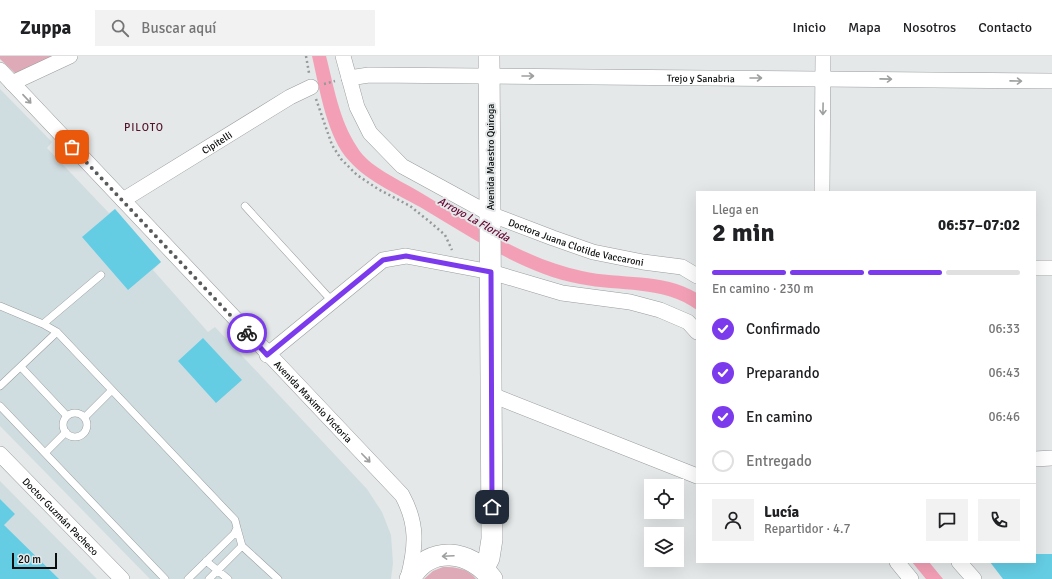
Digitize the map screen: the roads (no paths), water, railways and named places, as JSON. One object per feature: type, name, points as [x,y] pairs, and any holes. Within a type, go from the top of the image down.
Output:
[{"type":"main road","name":"Avenida Maestro Quiroga","points":[[488,574],[488,558],[492,539],[489,66]]},
{"type":"main road","points":[[409,579],[422,564],[434,558],[447,555],[460,556],[473,560],[488,574]]},
{"type":"street","points":[[12,83],[70,56]]},
{"type":"street","name":"Doctora Juana Clotilde Vaccaroni","points":[[343,56],[357,107],[370,133],[402,166],[490,220],[593,252],[643,262],[682,267],[696,275]]},
{"type":"street","points":[[822,191],[823,56]]},
{"type":"street","name":"Trejo y Sanabria","points":[[349,78],[369,75],[489,66],[823,79],[1052,81]]},
{"type":"street","name":"Avenida Maximio Victoria","points":[[0,70],[267,355],[402,495],[410,510],[414,526],[415,544],[409,579]]},
{"type":"street","name":"Cipitelli","points":[[123,200],[290,97],[311,87]]},
{"type":"street","points":[[267,355],[383,260],[406,256],[458,265],[491,265],[562,293],[630,302],[660,310],[688,322],[696,331]]},
{"type":"street","points":[[682,267],[696,267]]},
{"type":"street","points":[[1036,268],[1052,268]]},
{"type":"street","points":[[492,395],[696,476]]},
{"type":"street","name":"Doctor Guzmán Pacheco","points":[[0,454],[122,579]]},
{"type":"street","points":[[1036,459],[1052,458]]},
{"type":"street","points":[[898,563],[910,578]]},
{"type":"street","points":[[960,563],[974,579]]},
{"type":"lane","points":[[245,206],[332,301]]},
{"type":"lane","points":[[43,324],[102,275]]},
{"type":"lane","points":[[0,306],[43,324],[57,332],[231,514],[235,520],[242,546],[278,579]]},
{"type":"lane","points":[[0,386],[57,332]]},
{"type":"lane","points":[[21,367],[67,416]]},
{"type":"lane","points":[[85,417],[112,390]]},
{"type":"lane","points":[[0,406],[165,579]]},
{"type":"lane","points":[[74,412],[85,417],[88,424],[86,432],[72,437],[66,432],[63,422],[67,416],[74,412]]},
{"type":"lane","points":[[45,453],[66,432]]},
{"type":"lane","points":[[188,579],[234,534],[237,528]]},
{"type":"lane","points":[[209,579],[242,546]]},
{"type":"lane","points":[[206,561],[228,579]]},
{"type":"district","name":"PILOTO","points":[[144,127]]},
{"type":"water label","name":"Arroyo La Florida","points":[[474,219]]}]
